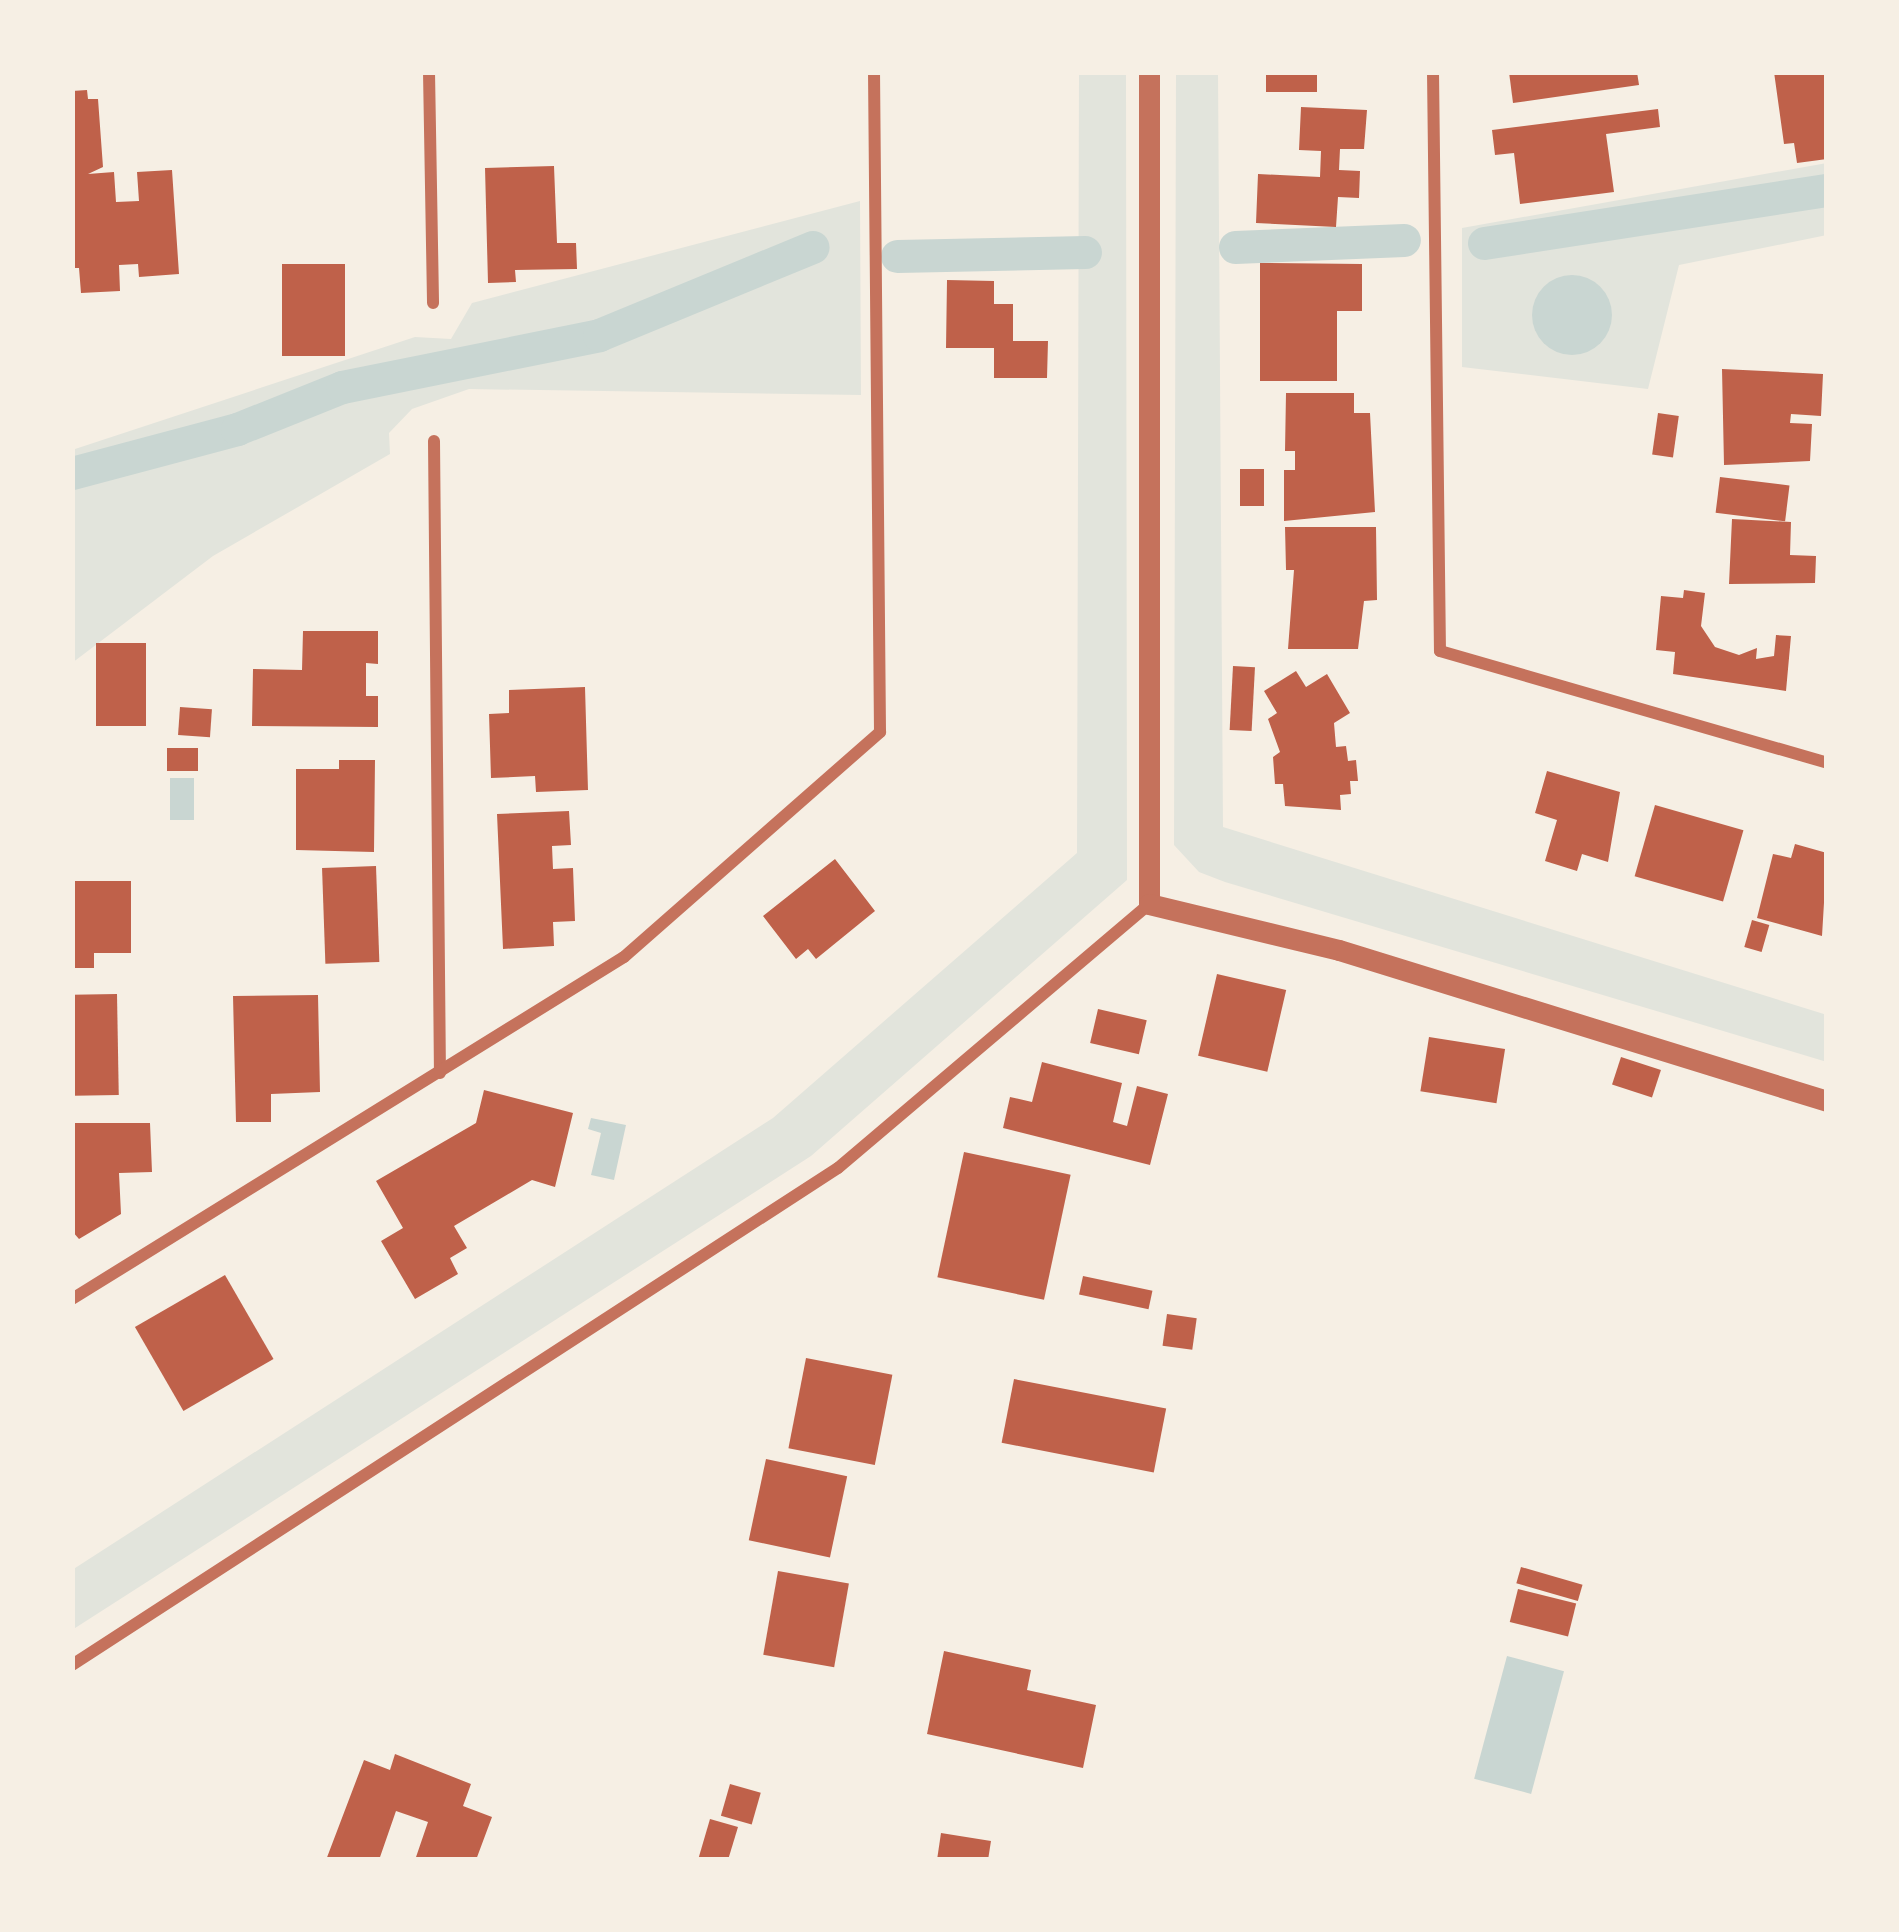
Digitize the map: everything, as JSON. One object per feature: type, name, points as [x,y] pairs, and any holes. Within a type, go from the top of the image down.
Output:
[{"type":"street","points":[[429,72],[433,302]]},
{"type":"street","points":[[72,1299],[624,956],[880,732],[874,72]]},
{"type":"street","points":[[72,1664],[838,1168],[1149,904],[1149,72]]},
{"type":"street","points":[[1433,72],[1440,651],[1827,763]]},
{"type":"street","points":[[434,441],[440,1073]]},
{"type":"street","points":[[1149,904],[1339,950],[1827,1101]]},
{"type":"shaded area","points":[[1079,72],[1126,72],[1127,880],[811,1156],[72,1630],[72,1570],[773,1118],[1077,853]]},
{"type":"shaded area","points":[[1176,72],[1218,72],[1223,827],[1827,1015],[1827,1062],[1225,882],[1199,872],[1174,845]]},
{"type":"shaded area","points":[[1827,163],[1827,235],[1679,265],[1648,389],[1462,367],[1462,228]]},
{"type":"shaded area","points":[[860,201],[861,395],[469,389],[412,409],[389,433],[390,454],[213,556],[72,663],[72,450],[415,337],[451,339],[472,303]]},
{"type":"shaded area","points":[[1572,275],[1600,287],[1612,315],[1600,343],[1572,355],[1544,343],[1532,315],[1544,287]]},
{"type":"shaded area","points":[[170,778],[194,778],[194,820],[170,820]]},
{"type":"shaded area","points":[[591,1118],[626,1125],[614,1180],[591,1175],[601,1133],[588,1129]]},
{"type":"shaded area","points":[[1507,1656],[1564,1671],[1531,1794],[1474,1779]]},
{"type":"building","points":[[1266,72],[1317,72],[1317,92],[1266,92]]},
{"type":"building","points":[[1509,72],[1637,72],[1639,85],[1513,103]]},
{"type":"building","points":[[1774,72],[1827,72],[1827,159],[1797,163],[1794,143],[1784,144]]},
{"type":"building","points":[[87,90],[88,99],[98,99],[103,167],[88,174],[114,172],[116,202],[139,201],[137,172],[172,170],[179,274],[139,277],[138,264],[119,265],[120,291],[81,293],[79,268],[72,268],[72,91]]},
{"type":"building","points":[[1301,107],[1367,110],[1364,149],[1340,149],[1339,170],[1360,171],[1359,198],[1338,197],[1336,227],[1256,223],[1258,174],[1320,177],[1321,151],[1299,150]]},
{"type":"building","points":[[1658,109],[1660,127],[1606,134],[1614,192],[1520,204],[1514,153],[1495,155],[1492,130]]},
{"type":"building","points":[[554,166],[557,243],[576,243],[577,269],[515,270],[516,282],[488,283],[485,168]]},
{"type":"building","points":[[1260,263],[1362,264],[1362,311],[1337,311],[1337,381],[1260,381]]},
{"type":"building","points":[[282,264],[345,264],[345,356],[282,356]]},
{"type":"building","points":[[947,280],[994,281],[994,304],[1013,304],[1013,341],[1048,341],[1047,378],[994,378],[994,348],[946,348]]},
{"type":"building","points":[[1722,369],[1823,374],[1821,416],[1791,414],[1790,423],[1812,424],[1810,461],[1724,465]]},
{"type":"building","points":[[1286,393],[1354,393],[1354,413],[1370,413],[1375,512],[1284,521],[1284,470],[1295,470],[1295,451],[1285,451]]},
{"type":"building","points":[[1658,413],[1679,416],[1673,458],[1652,455]]},
{"type":"building","points":[[1240,469],[1264,469],[1264,506],[1240,506]]},
{"type":"building","points":[[1720,477],[1789,486],[1785,521],[1716,513]]},
{"type":"building","points":[[1732,519],[1791,522],[1790,555],[1816,556],[1815,583],[1729,584]]},
{"type":"building","points":[[1285,527],[1376,527],[1377,600],[1364,601],[1358,649],[1288,649],[1294,570],[1286,570]]},
{"type":"building","points":[[1684,590],[1705,593],[1701,626],[1715,647],[1739,655],[1757,648],[1756,659],[1774,656],[1776,635],[1791,636],[1786,691],[1673,674],[1675,652],[1656,650],[1661,596],[1683,598]]},
{"type":"building","points":[[303,631],[378,631],[378,664],[366,663],[366,696],[378,696],[378,727],[252,726],[253,669],[302,670]]},
{"type":"building","points":[[96,643],[146,643],[146,726],[96,726]]},
{"type":"building","points":[[1233,666],[1255,667],[1252,731],[1230,730]]},
{"type":"building","points":[[1296,671],[1306,687],[1327,674],[1350,713],[1334,723],[1336,747],[1346,746],[1348,761],[1356,760],[1358,781],[1350,781],[1351,794],[1340,795],[1341,810],[1285,806],[1283,784],[1275,784],[1273,757],[1280,752],[1268,719],[1277,713],[1264,691]]},
{"type":"building","points":[[585,687],[588,790],[536,792],[535,776],[491,778],[489,714],[509,713],[509,690]]},
{"type":"building","points":[[180,707],[212,709],[210,737],[178,735]]},
{"type":"building","points":[[167,748],[198,748],[198,771],[167,771]]},
{"type":"building","points":[[339,760],[375,760],[374,852],[296,850],[296,769],[339,769]]},
{"type":"building","points":[[1547,771],[1620,792],[1608,862],[1582,854],[1577,871],[1545,861],[1557,820],[1535,813]]},
{"type":"building","points":[[1655,805],[1743,830],[1723,901],[1635,876]]},
{"type":"building","points":[[569,811],[571,845],[552,846],[553,869],[573,868],[575,921],[553,922],[554,946],[503,949],[497,814]]},
{"type":"building","points":[[1795,844],[1827,853],[1822,936],[1757,918],[1773,854],[1791,858]]},
{"type":"building","points":[[835,859],[875,911],[816,959],[808,949],[796,959],[763,916]]},
{"type":"building","points":[[376,866],[379,962],[325,964],[322,868]]},
{"type":"building","points":[[72,881],[131,881],[131,953],[94,953],[94,968],[72,968]]},
{"type":"building","points":[[1752,920],[1769,925],[1762,952],[1744,947]]},
{"type":"building","points":[[1217,974],[1286,990],[1267,1072],[1198,1056]]},
{"type":"building","points":[[117,994],[119,1095],[74,1096],[72,995]]},
{"type":"building","points":[[318,995],[320,1092],[271,1094],[271,1122],[236,1122],[233,996]]},
{"type":"building","points":[[1098,1009],[1147,1020],[1139,1054],[1090,1043]]},
{"type":"building","points":[[1429,1037],[1505,1049],[1496,1103],[1420,1091]]},
{"type":"building","points":[[1621,1057],[1661,1070],[1652,1098],[1612,1085]]},
{"type":"building","points":[[1042,1062],[1122,1083],[1113,1122],[1127,1126],[1137,1086],[1168,1094],[1150,1165],[1003,1128],[1010,1097],[1032,1102]]},
{"type":"building","points":[[484,1090],[573,1113],[555,1187],[532,1180],[454,1226],[467,1248],[450,1258],[458,1274],[415,1299],[381,1241],[403,1228],[376,1181],[476,1123]]},
{"type":"building","points":[[72,1123],[150,1123],[152,1172],[119,1173],[121,1214],[79,1239],[72,1231]]},
{"type":"building","points":[[964,1152],[1071,1175],[1044,1300],[937,1277]]},
{"type":"building","points":[[225,1275],[274,1359],[183,1411],[135,1327]]},
{"type":"building","points":[[1083,1276],[1152,1291],[1148,1309],[1079,1295]]},
{"type":"building","points":[[1167,1314],[1197,1318],[1192,1350],[1163,1346]]},
{"type":"building","points":[[806,1358],[892,1375],[875,1465],[788,1448]]},
{"type":"building","points":[[1014,1379],[1166,1409],[1154,1472],[1002,1443]]},
{"type":"building","points":[[766,1459],[847,1476],[830,1557],[749,1540]]},
{"type":"building","points":[[1521,1567],[1583,1585],[1578,1601],[1516,1583]]},
{"type":"building","points":[[778,1571],[849,1584],[834,1667],[763,1655]]},
{"type":"building","points":[[1518,1589],[1576,1604],[1568,1637],[1510,1622]]},
{"type":"building","points":[[944,1651],[1031,1670],[1027,1690],[1096,1705],[1083,1768],[927,1734]]},
{"type":"building","points":[[395,1754],[471,1784],[463,1806],[492,1817],[476,1860],[415,1860],[428,1822],[396,1811],[379,1860],[326,1860],[364,1760],[390,1770]]},
{"type":"building","points":[[730,1784],[761,1793],[752,1825],[721,1816]]},
{"type":"building","points":[[710,1819],[738,1827],[728,1860],[698,1860]]},
{"type":"building","points":[[941,1833],[991,1841],[988,1860],[937,1860]]},
{"type":"waterway","points":[[1484,243],[1827,190]]},
{"type":"waterway","points":[[1235,247],[1404,240]]},
{"type":"waterway","points":[[72,473],[237,429],[342,387],[599,335],[813,247]]},
{"type":"waterway","points":[[897,256],[1085,252]]}]
